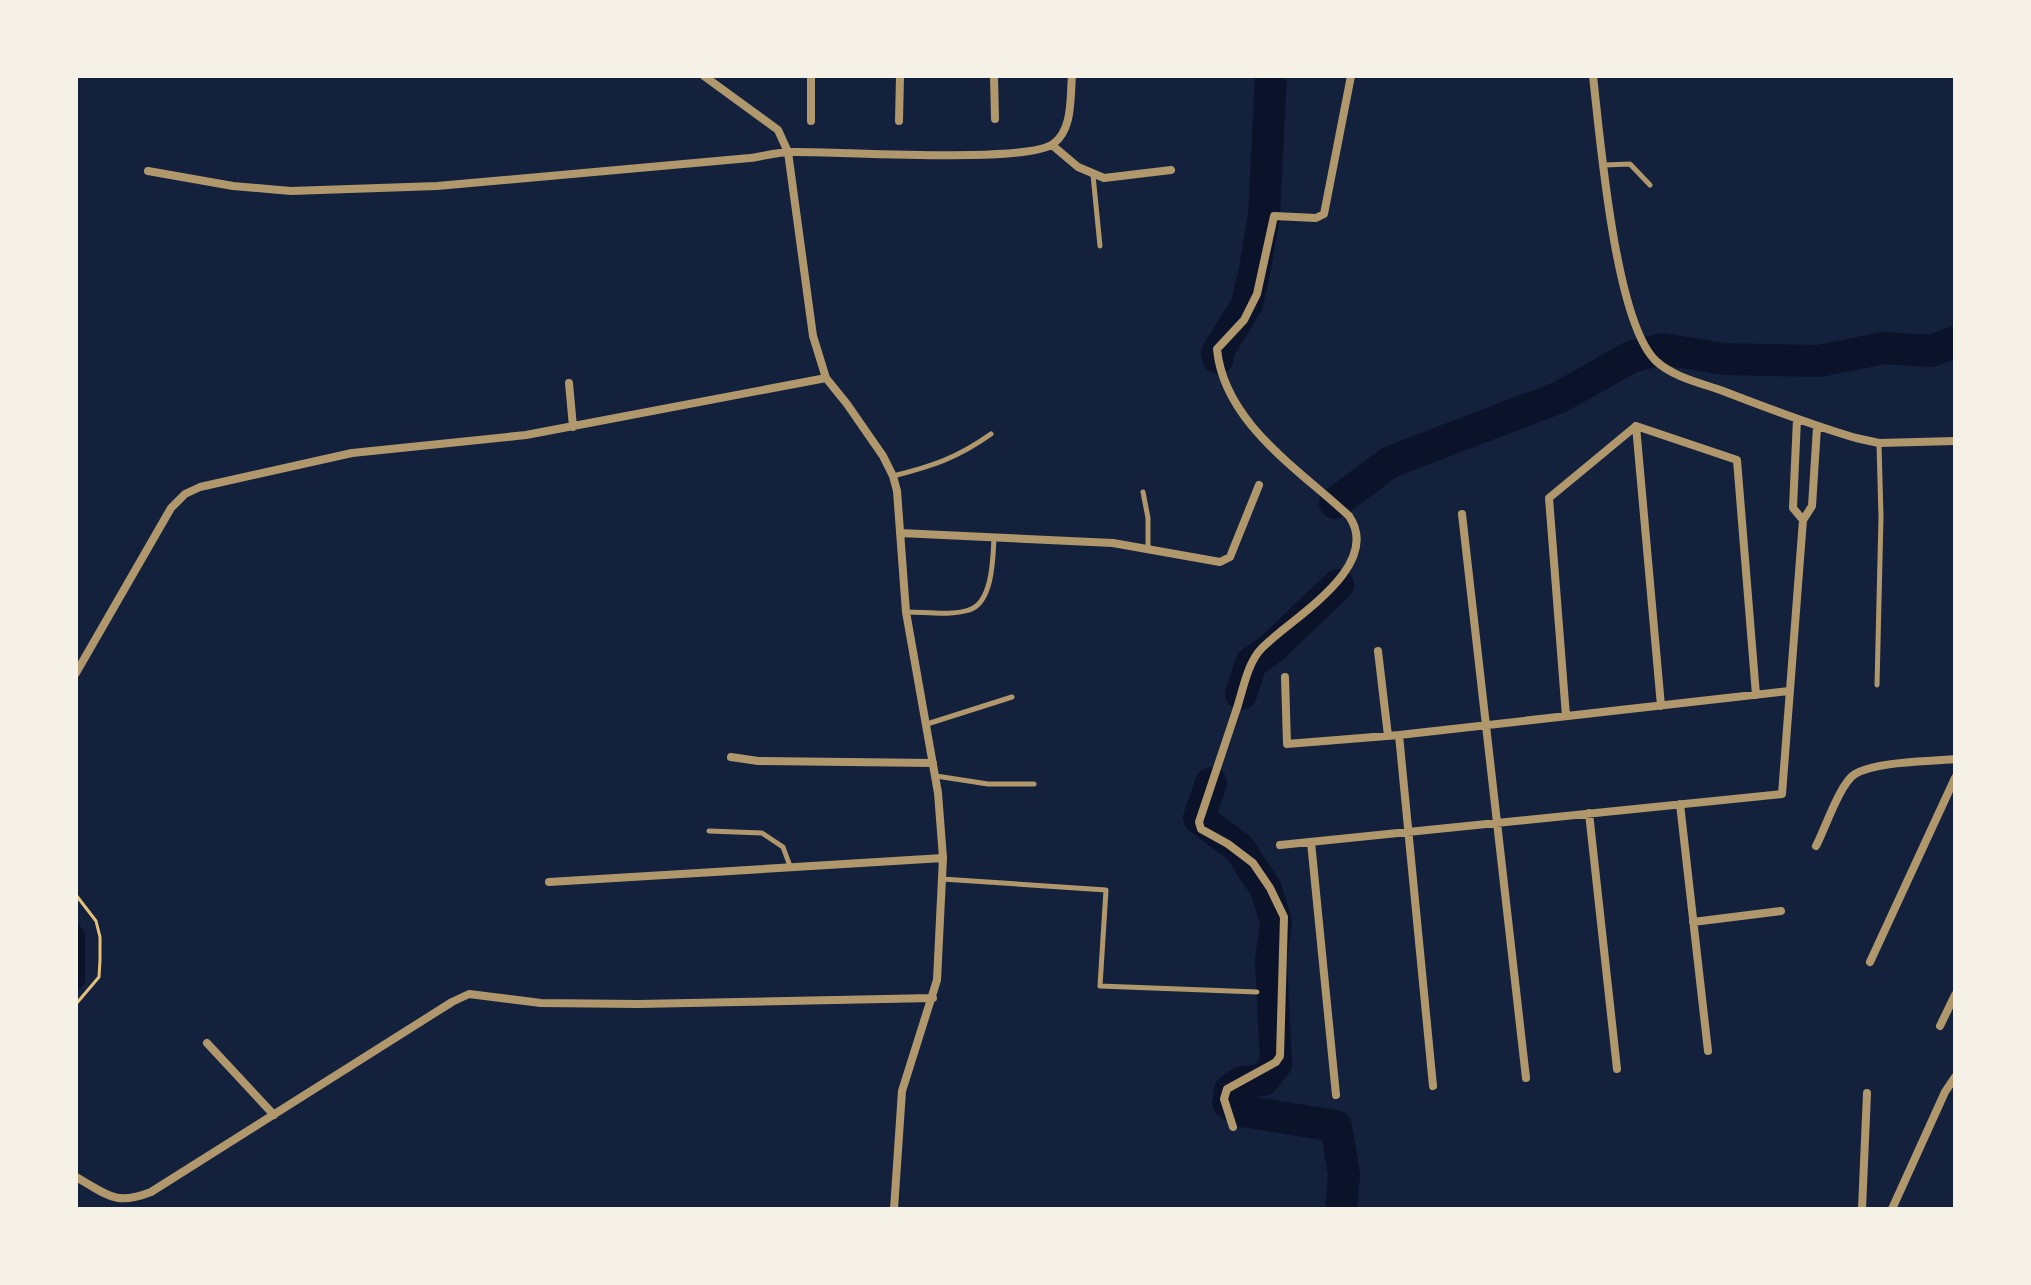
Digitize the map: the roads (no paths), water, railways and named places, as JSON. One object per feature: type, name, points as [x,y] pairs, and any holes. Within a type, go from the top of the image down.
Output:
[{"type":"street","points":[[704,76],[778,130],[788,152],[813,336],[826,378],[847,404],[893,476],[897,491],[906,612],[936,776],[943,858],[939,967],[933,998],[902,1091],[894,1209]]},
{"type":"street","points":[[811,76],[811,121]]},
{"type":"street","points":[[899,121],[900,76]]},
{"type":"street","points":[[994,76],[995,119]]},
{"type":"street","points":[[148,171],[233,186],[320,190],[437,186],[788,152],[1013,154],[1052,145],[1062,136],[1072,76]]},
{"type":"street","points":[[1233,1127],[1224,1099],[1227,1089],[1276,1062],[1280,1056],[1284,917],[1253,863],[1243,853],[1201,829],[1199,822],[1257,654],[1337,584],[1352,558],[1356,526],[1245,417],[1227,387],[1217,349],[1244,320],[1257,294],[1274,216],[1316,218],[1324,214],[1351,76]]},
{"type":"street","points":[[1593,76],[1624,293],[1641,339],[1656,361],[1689,379],[1817,427],[1879,443],[1955,441]]},
{"type":"street","points":[[1052,145],[1078,167],[1104,178],[1171,170]]},
{"type":"street","points":[[76,673],[171,508],[185,494],[200,487],[352,453],[526,435],[826,378]]},
{"type":"street","points":[[569,383],[573,427]]},
{"type":"street","points":[[1797,419],[1793,508],[1803,520]]},
{"type":"street","points":[[1636,426],[1737,460],[1756,695]]},
{"type":"street","points":[[1636,426],[1661,706]]},
{"type":"street","points":[[1566,716],[1549,498],[1636,426]]},
{"type":"street","points":[[1280,845],[1782,794],[1803,520],[1812,506],[1817,427]]},
{"type":"street","points":[[900,533],[1113,543],[1225,561],[1233,551],[1259,485]]},
{"type":"street","points":[[1462,514],[1526,1078]]},
{"type":"street","points":[[1378,651],[1388,736]]},
{"type":"street","points":[[1285,677],[1287,744],[1486,726],[1789,691]]},
{"type":"street","points":[[1399,735],[1433,1086]]},
{"type":"street","points":[[731,757],[758,761],[933,763]]},
{"type":"street","points":[[1816,846],[1845,786],[1854,775],[1893,765],[1955,759]]},
{"type":"street","points":[[1870,962],[1955,778]]},
{"type":"street","points":[[1680,804],[1708,1051]]},
{"type":"street","points":[[1589,813],[1617,1069]]},
{"type":"street","points":[[1311,842],[1336,1095]]},
{"type":"street","points":[[549,882],[943,858]]},
{"type":"street","points":[[1693,922],[1781,911]]},
{"type":"street","points":[[76,1177],[114,1198],[130,1200],[151,1192],[469,994],[555,1004],[933,998]]},
{"type":"street","points":[[1940,1026],[1955,995]]},
{"type":"street","points":[[207,1043],[274,1115]]},
{"type":"street","points":[[1892,1209],[1945,1092],[1955,1077]]},
{"type":"street","points":[[1862,1209],[1867,1093]]},
{"type":"lane","points":[[1604,165],[1630,164],[1650,185]]},
{"type":"lane","points":[[1093,175],[1100,246]]},
{"type":"lane","points":[[893,476],[934,466],[965,452],[991,434]]},
{"type":"lane","points":[[1877,685],[1881,517],[1879,443]]},
{"type":"lane","points":[[1143,492],[1148,518],[1148,548]]},
{"type":"lane","points":[[906,612],[971,610],[980,604],[992,576],[994,537]]},
{"type":"lane","points":[[927,724],[1012,697]]},
{"type":"lane","points":[[936,776],[988,784],[1034,784]]},
{"type":"lane","points":[[709,831],[762,833],[783,847],[790,868]]},
{"type":"lane","points":[[942,879],[1106,890],[1100,986],[1257,992]]},
{"type":"water","points":[[76,921],[85,933],[85,983],[76,993]]},
{"type":"waterway","points":[[1218,358],[1217,353],[1247,304],[1255,268],[1264,216],[1271,76]]},
{"type":"waterway","points":[[1335,503],[1390,462],[1560,397],[1631,357],[1663,349],[1724,359],[1819,361],[1884,348],[1931,351],[1955,342]]},
{"type":"waterway","points":[[1241,694],[1251,663],[1272,648],[1338,585]]},
{"type":"waterway","points":[[1211,783],[1199,818],[1239,848],[1266,889],[1276,922],[1271,960],[1276,1064],[1263,1080],[1242,1082],[1230,1090],[1228,1103],[1242,1111],[1336,1126],[1344,1175],[1341,1209]]}]
